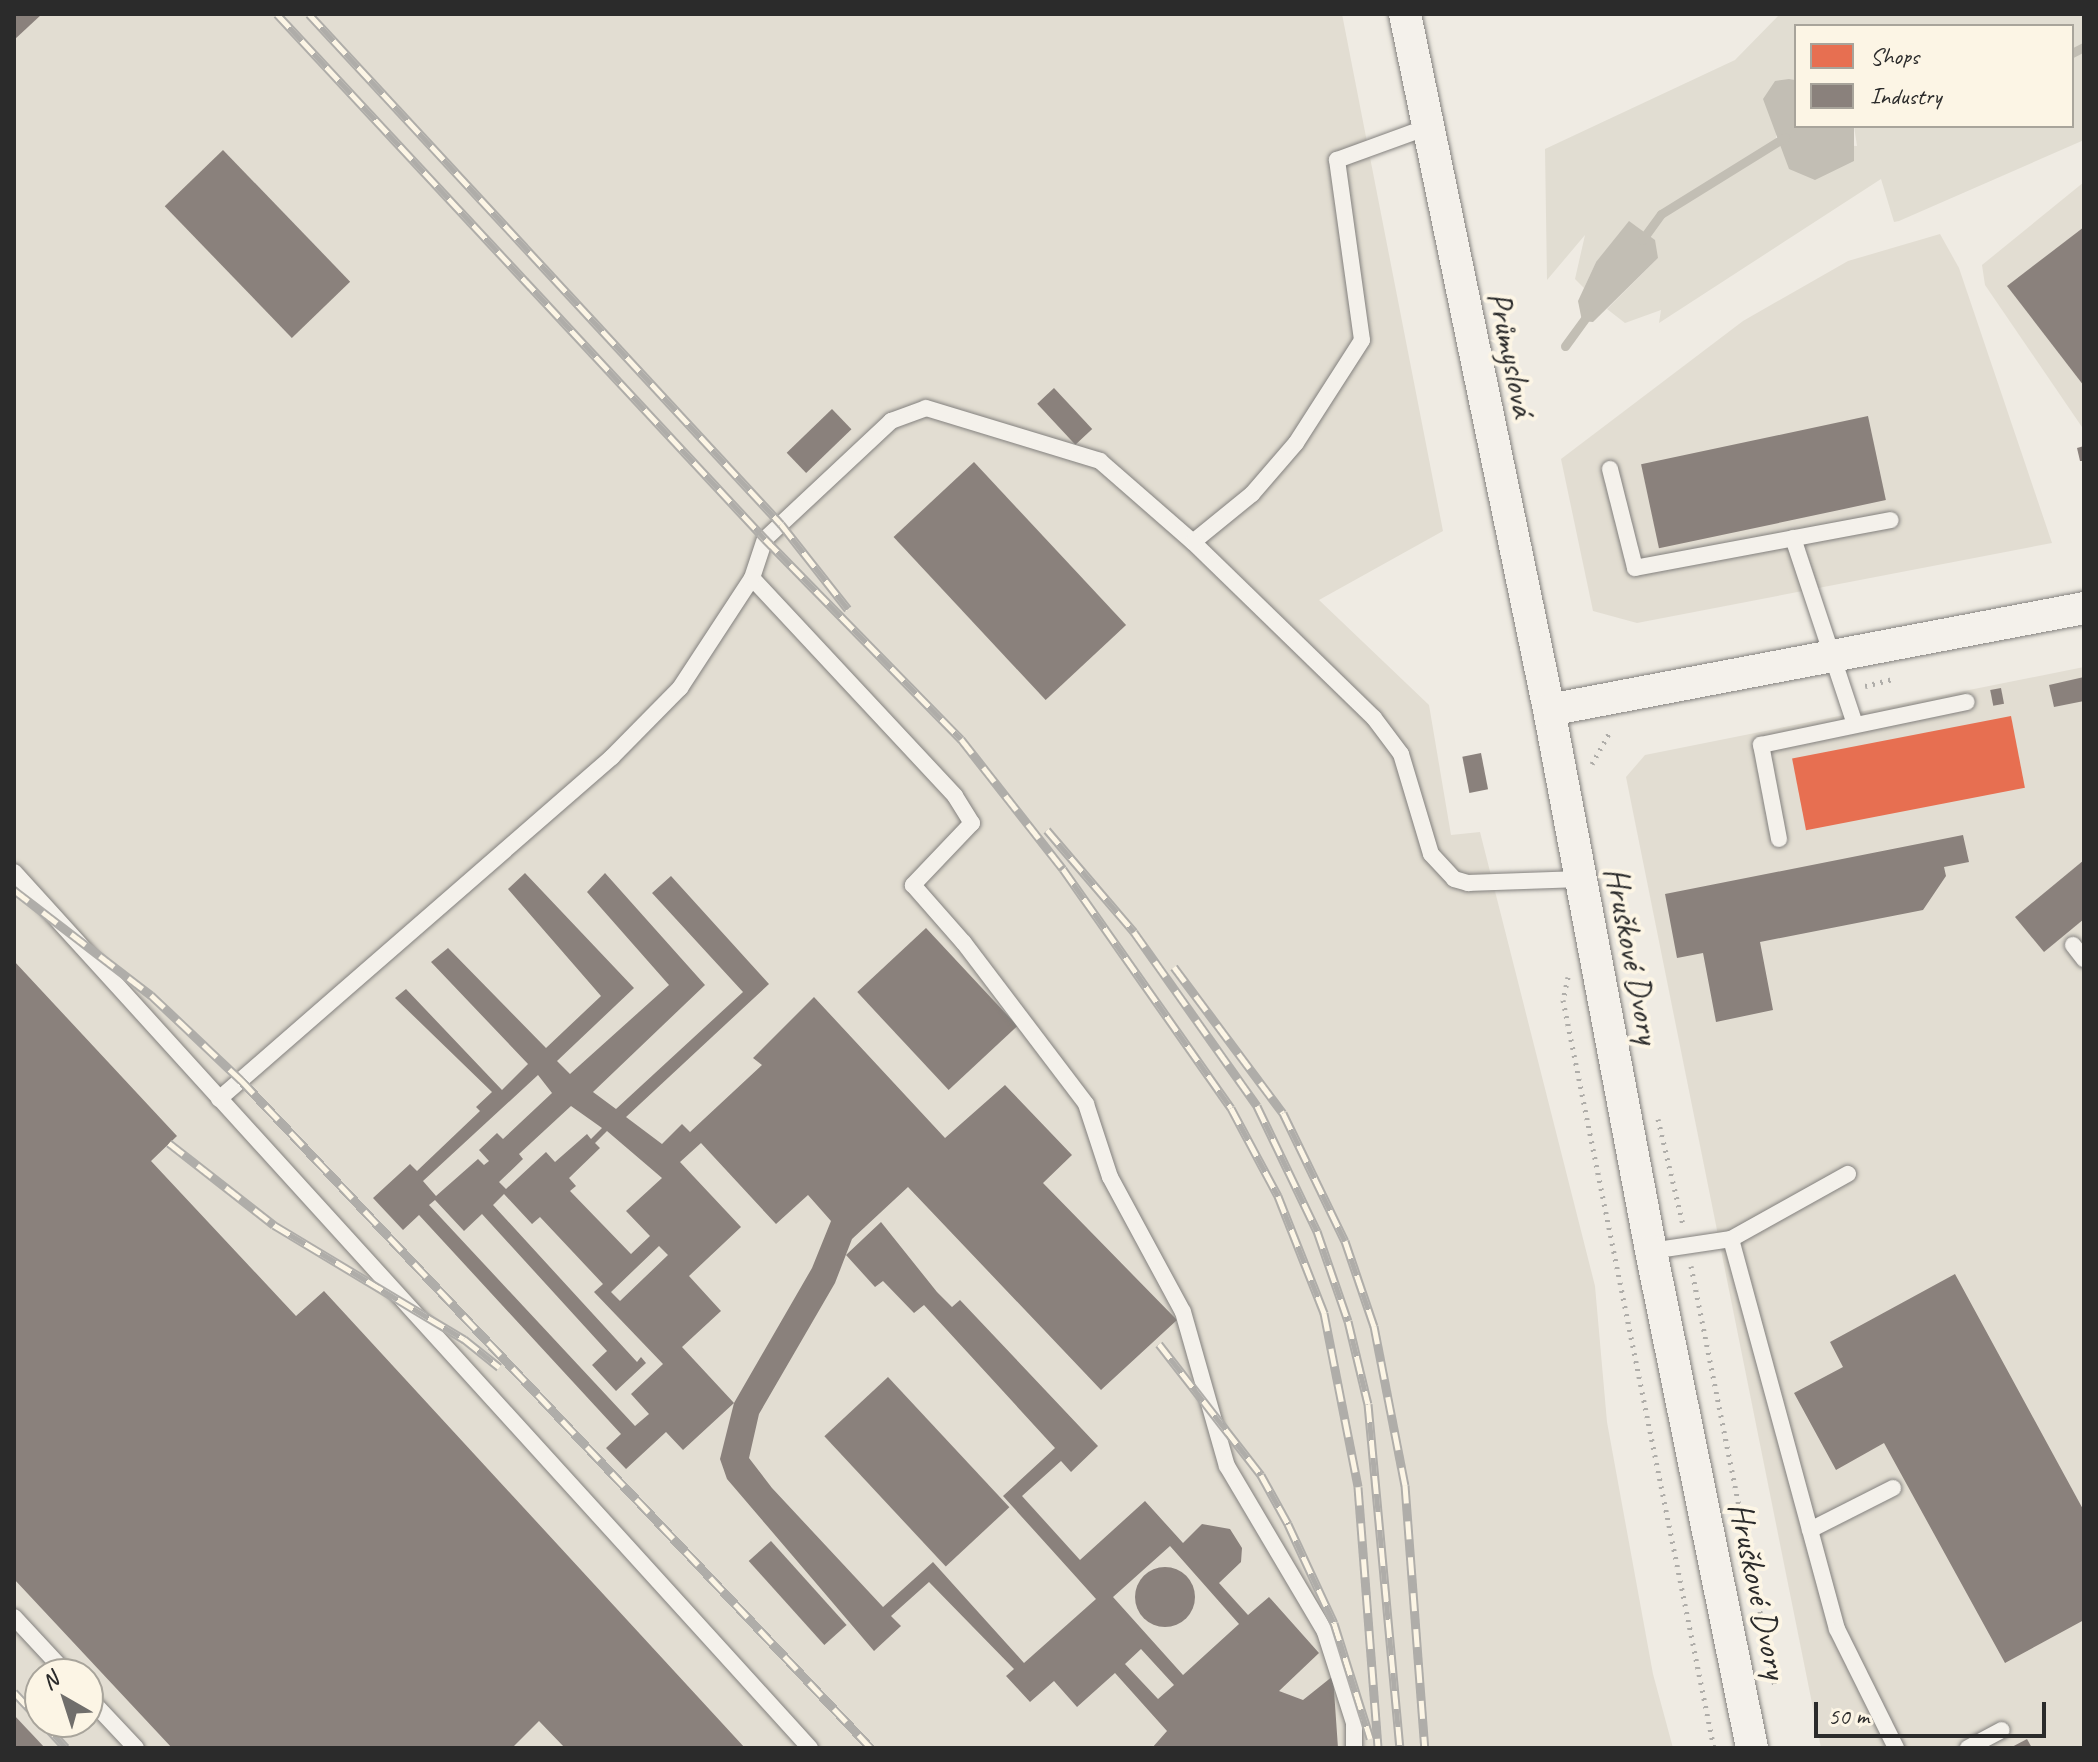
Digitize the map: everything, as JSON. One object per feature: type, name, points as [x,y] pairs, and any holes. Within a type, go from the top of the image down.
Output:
[{"type":"street","name":"Průmyslová","points":[[1405,14],[1425,128],[1549,710]]},
{"type":"street","points":[[1549,710],[1830,653],[2084,608]]},
{"type":"street","name":"Hruškové Dvory","points":[[1549,710],[1651,1251],[1752,1748]]},
{"type":"lane","points":[[1193,542],[1252,494],[1296,443],[1362,340],[1337,160],[1425,128]]},
{"type":"lane","points":[[219,1099],[612,757],[680,688],[752,578],[765,539],[891,421],[926,408],[1100,461],[1193,542],[1374,718],[1401,754],[1431,854],[1454,879],[1468,883],[1580,879]]},
{"type":"lane","points":[[1610,469],[1635,568],[1891,520]]},
{"type":"lane","points":[[1793,538],[1855,724]]},
{"type":"lane","points":[[752,578],[955,796],[972,823],[913,885],[964,943],[1086,1104],[1110,1177],[1183,1312],[1227,1466],[1325,1632],[1354,1723],[1354,1748]]},
{"type":"lane","points":[[1779,839],[1761,745],[1967,702]]},
{"type":"lane","points":[[14,872],[810,1748]]},
{"type":"lane","points":[[1651,1251],[1731,1239],[1848,1174]]},
{"type":"lane","points":[[1731,1239],[1837,1629],[1896,1748]]},
{"type":"lane","points":[[1810,1530],[1893,1488]]},
{"type":"lane","points":[[14,1617],[52,1658]]},
{"type":"lane","points":[[104,1714],[136,1748]]},
{"type":"lane","points":[[1968,1748],[2002,1730]]},
{"type":"path","points":[[1843,691],[1899,678]]},
{"type":"path","points":[[1592,769],[1596,750],[1613,728]]},
{"type":"path","points":[[1589,925],[1563,1000],[1714,1748]]},
{"type":"path","points":[[1649,1107],[1663,1125],[1778,1702]]},
{"type":"shaded area","points":[[14,14],[1342,14],[1443,531],[1319,600],[1429,705],[1451,835],[1480,832],[1595,1286],[1607,1422],[1653,1674],[1673,1748],[14,1748]]},
{"type":"shaded area","points":[[1780,14],[2084,14],[2084,140],[1894,222],[1881,179],[1659,323],[1661,310],[1625,323],[1607,309],[1658,258],[1596,262],[1584,288],[1575,279],[1585,235],[1547,280],[1545,149],[1735,60]]},
{"type":"shaded area","points":[[1794,80],[1794,128],[1854,128],[1854,161],[1815,180],[1789,169],[1763,99],[1775,81]]},
{"type":"shaded area","points":[[2084,182],[2084,430],[1985,285],[1982,265]]},
{"type":"shaded area","points":[[1629,221],[1655,240],[1658,258],[1593,322],[1582,321],[1578,301],[1596,262]]},
{"type":"shaded area","points":[[1940,234],[1959,268],[2052,543],[1637,623],[1593,611],[1561,459],[1743,321],[1848,261]]},
{"type":"shaded area","points":[[2084,667],[2084,1748],[1821,1748],[1626,777],[1645,755]]},
{"type":"building: Shops","points":[[2011,716],[2025,788],[1806,830],[1792,759]]},
{"type":"building: Industry","points":[[14,14],[42,14],[14,40]]},
{"type":"building: Industry","points":[[223,150],[350,282],[292,338],[165,206]]},
{"type":"building: Industry","points":[[2084,227],[2084,386],[2007,286]]},
{"type":"building: Industry","points":[[1054,388],[1092,429],[1075,445],[1037,404]]},
{"type":"building: Industry","points":[[832,409],[851,429],[806,473],[787,453]]},
{"type":"building: Industry","points":[[1868,416],[1886,500],[1659,548],[1641,464]]},
{"type":"building: Industry","points":[[2084,446],[2084,461],[2080,461],[2077,448]]},
{"type":"building: Industry","points":[[974,462],[1126,625],[1046,700],[894,537]]},
{"type":"building: Industry","points":[[2084,677],[2084,701],[2054,707],[2049,685]]},
{"type":"building: Industry","points":[[2001,688],[2004,704],[1993,706],[1990,690]]},
{"type":"building: Industry","points":[[1481,753],[1488,789],[1469,793],[1462,757]]},
{"type":"building: Industry","points":[[1963,835],[1969,862],[1944,867],[1946,876],[1923,910],[1760,942],[1773,1010],[1716,1022],[1703,953],[1677,958],[1665,894]]},
{"type":"building: Industry","points":[[2084,860],[2084,919],[2044,952],[2015,917]]},
{"type":"building: Industry","points":[[525,873],[634,988],[557,1061],[570,1074],[669,985],[587,892],[605,873],[705,985],[593,1092],[616,1109],[743,992],[652,893],[671,876],[769,984],[626,1117],[662,1144],[682,1124],[690,1132],[762,1065],[753,1058],[814,997],[945,1138],[1005,1085],[1072,1155],[1043,1183],[1177,1320],[1101,1390],[908,1187],[852,1239],[835,1283],[759,1414],[749,1458],[772,1488],[883,1607],[933,1562],[1024,1663],[1096,1599],[1003,1496],[1055,1448],[924,1305],[914,1313],[883,1281],[875,1287],[846,1255],[881,1222],[937,1292],[952,1307],[960,1300],[1098,1446],[1071,1472],[1061,1461],[1022,1496],[1080,1560],[1145,1501],[1183,1543],[1202,1524],[1230,1529],[1242,1548],[1241,1562],[1219,1583],[1248,1615],[1269,1597],[1319,1653],[1279,1691],[1303,1700],[1333,1676],[1338,1748],[1152,1748],[1167,1731],[1115,1673],[1077,1707],[1054,1681],[1030,1702],[1006,1676],[1014,1669],[929,1582],[891,1616],[901,1626],[874,1651],[727,1479],[720,1459],[734,1403],[683,1450],[666,1432],[626,1469],[606,1448],[621,1434],[419,1215],[403,1230],[373,1198],[410,1164],[417,1171],[480,1111],[476,1107],[492,1092],[395,998],[406,989],[502,1090],[528,1064],[431,962],[448,948],[546,1048],[601,996],[508,889]],"holes":[[[538,1075],[552,1093],[503,1139],[497,1133],[479,1150],[489,1161],[484,1165],[478,1159],[436,1196],[423,1181]],[[571,1106],[602,1128],[591,1139],[587,1134],[555,1162],[546,1152],[506,1189],[499,1182],[523,1159],[519,1154]],[[607,1131],[662,1178],[626,1211],[650,1236],[631,1254],[570,1191],[576,1186],[569,1178],[600,1148],[595,1143]],[[701,1143],[776,1224],[808,1195],[831,1221],[812,1268],[734,1403],[682,1347],[721,1311],[689,1276],[741,1227],[680,1162]],[[504,1194],[532,1224],[540,1217],[603,1284],[594,1292],[663,1364],[631,1394],[649,1414],[635,1426],[429,1205],[435,1200],[464,1231],[482,1214],[607,1351],[592,1365],[616,1391],[646,1363],[641,1357],[637,1362],[493,1205]],[[659,1246],[668,1255],[620,1301],[611,1292]],[[1170,1546],[1239,1624],[1183,1675],[1113,1597]],[[1141,1649],[1174,1685],[1158,1699],[1125,1664]]]},
{"type":"building: Industry","points":[[926,928],[1017,1026],[949,1090],[857,992]]},
{"type":"building: Industry","points":[[14,961],[177,1136],[151,1161],[296,1316],[324,1291],[745,1748],[565,1748],[539,1721],[512,1748],[172,1748],[104,1675],[104,1658],[88,1658],[14,1579]]},
{"type":"building: Industry","points":[[1955,1274],[2084,1511],[2084,1620],[2005,1663],[1884,1443],[1836,1470],[1794,1393],[1843,1367],[1830,1342]]},
{"type":"building: Industry","points":[[888,1377],[1009,1507],[946,1567],[824,1436]]},
{"type":"building: Industry","points":[[771,1541],[847,1625],[824,1645],[749,1561]]},
{"type":"building: Industry","points":[[1165,1567],[1177,1569],[1186,1576],[1193,1585],[1193,1609],[1186,1618],[1177,1625],[1165,1627],[1153,1625],[1144,1618],[1137,1609],[1135,1597],[1137,1585],[1144,1576],[1153,1569]]},
{"type":"building: Industry","points":[[14,1715],[24,1726],[24,1738],[36,1738],[45,1748],[14,1748]]},
{"type":"building: Industry","points":[[2027,1739],[2032,1748],[2010,1748]]},
{"type":"waterway","points":[[2074,52],[2084,47]]},
{"type":"waterway","points":[[1642,240],[1661,214],[1785,137]]},
{"type":"waterway","points":[[1565,346],[1589,313]]},
{"type":"railway","points":[[277,14],[765,539],[961,739],[1063,869],[1231,1108],[1278,1196],[1324,1313],[1358,1487],[1378,1748]]},
{"type":"railway","points":[[309,14],[781,524],[848,609]]},
{"type":"railway","points":[[1047,830],[1134,932],[1257,1106],[1317,1231],[1348,1321],[1368,1404],[1400,1748]]},
{"type":"railway","points":[[14,890],[151,995],[241,1080],[871,1748]]},
{"type":"railway","points":[[1174,967],[1283,1113],[1345,1241],[1374,1326],[1405,1485],[1425,1748]]},
{"type":"railway","points":[[169,1143],[274,1225],[464,1339],[499,1367]]},
{"type":"railway","points":[[1159,1344],[1261,1475],[1288,1524],[1334,1623],[1370,1738]]},
{"type":"railway","points":[[14,1692],[24,1703]]},
{"type":"railway","points":[[57,1738],[66,1748]]}]
